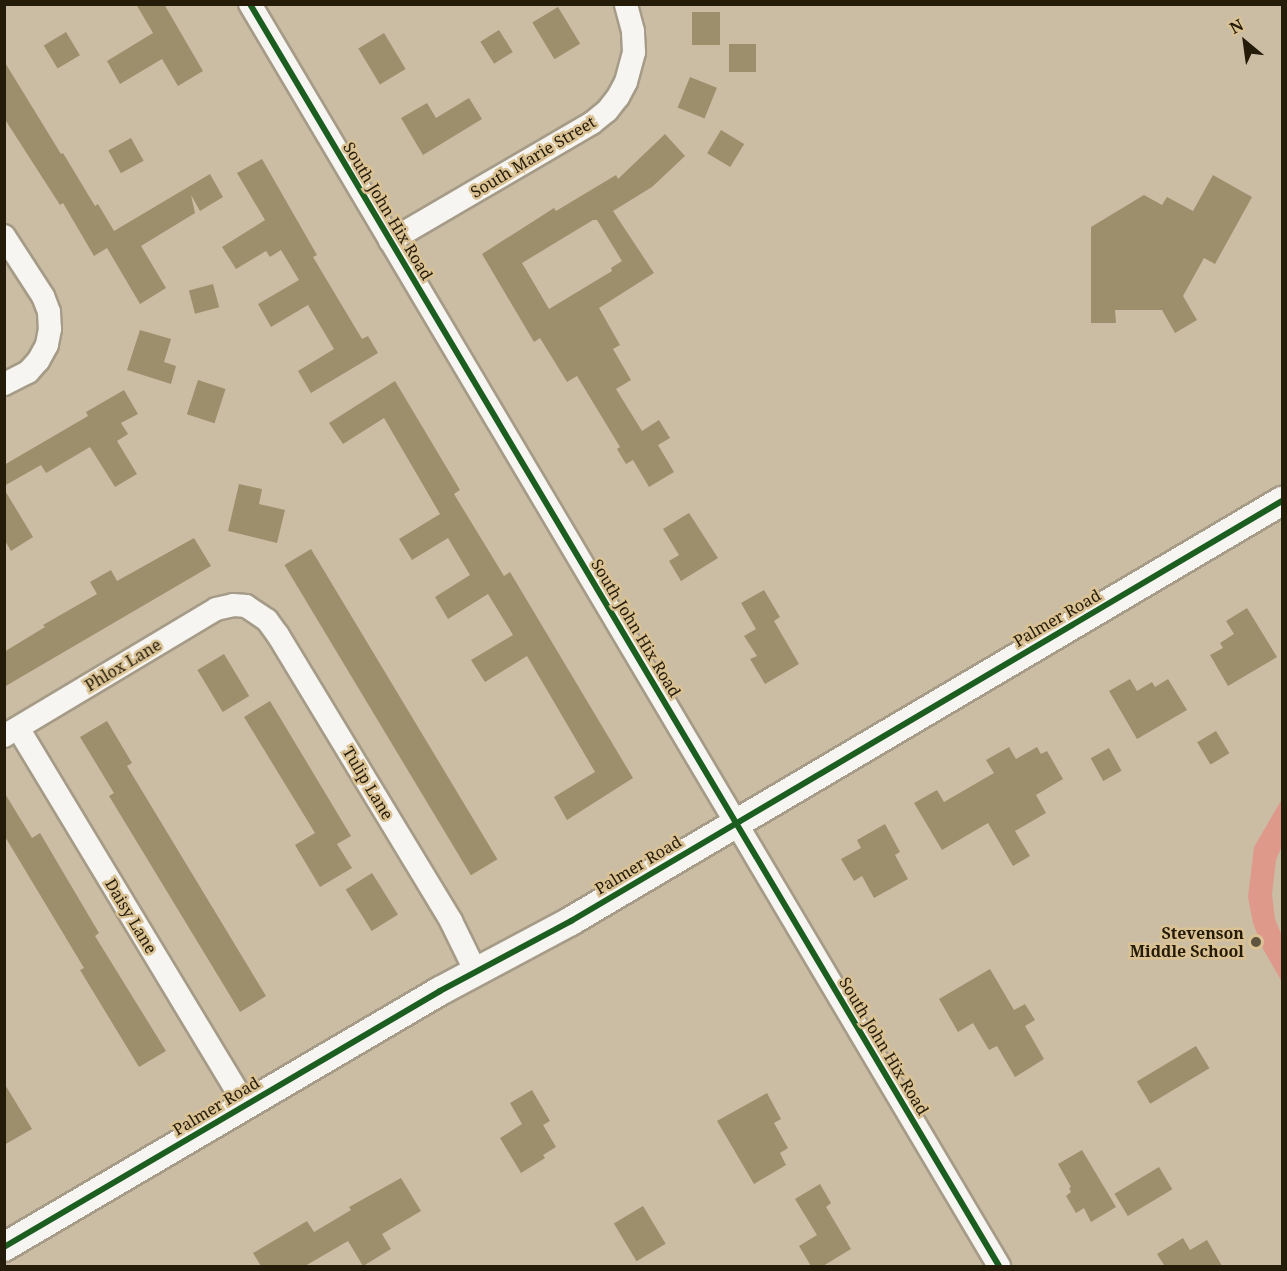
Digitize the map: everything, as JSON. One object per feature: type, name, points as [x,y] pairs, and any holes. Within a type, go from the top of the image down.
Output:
[{"type":"street","name":"South John Hix Road","points":[[250,4],[999,1266]]},
{"type":"street","name":"South Marie Street","points":[[390,241],[592,123],[607,111],[626,82],[634,52],[633,31],[626,4]]},
{"type":"street","points":[[4,236],[43,296],[49,312],[50,329],[47,345],[38,361],[28,372],[4,384]]},
{"type":"street","name":"Palmer Road","points":[[8,1239],[476,972],[571,921],[1282,501]]},
{"type":"street","name":"Phlox Lane","points":[[11,732],[216,609],[233,605],[246,606]]},
{"type":"street","name":"Tulip Lane","points":[[246,606],[267,620],[278,635],[451,921],[476,972]]},
{"type":"street","name":"Daisy Lane","points":[[11,732],[245,1104]]},
{"type":"shaded area","points":[[1282,799],[1282,846],[1276,860],[1272,894],[1275,919],[1282,936],[1282,982],[1262,947],[1253,923],[1248,897],[1254,847]]},
{"type":"building","points":[[136,4],[164,4],[203,71],[178,86],[162,59],[120,84],[107,61],[153,33]]},
{"type":"building","points":[[558,7],[580,44],[554,59],[532,22]]},
{"type":"building","points":[[692,12],[720,12],[720,45],[692,45]]},
{"type":"building","points":[[499,30],[513,52],[494,64],[480,42]]},
{"type":"building","points":[[66,32],[80,55],[58,69],[44,45]]},
{"type":"building","points":[[384,33],[406,69],[380,84],[358,48]]},
{"type":"building","points":[[729,44],[756,44],[756,72],[729,72]]},
{"type":"building","points":[[4,61],[61,154],[63,153],[95,206],[98,204],[114,231],[210,174],[223,197],[200,211],[191,195],[195,213],[141,246],[166,288],[140,304],[107,248],[94,256],[63,203],[60,205],[4,118]]},
{"type":"building","points":[[690,77],[717,88],[705,118],[678,108]]},
{"type":"building","points":[[469,98],[482,119],[423,155],[401,118],[427,103],[436,118]]},
{"type":"building","points":[[721,130],[744,144],[730,167],[707,153]]},
{"type":"building","points":[[665,134],[685,156],[652,187],[613,211],[654,273],[599,308],[620,345],[613,349],[631,380],[616,389],[642,431],[659,420],[670,438],[658,445],[674,472],[649,487],[633,460],[626,464],[617,449],[620,447],[577,376],[567,382],[540,338],[534,342],[482,254],[554,208],[556,211],[616,175],[618,179]],"holes":[[[593,220],[597,220],[622,261],[611,268],[612,271],[549,309],[522,263]]]},
{"type":"building","points":[[131,138],[144,161],[121,173],[108,151]]},
{"type":"building","points":[[262,159],[317,255],[313,257],[362,339],[368,336],[378,353],[311,393],[298,371],[334,349],[308,305],[271,327],[258,304],[299,280],[281,250],[270,257],[266,251],[236,269],[222,247],[265,220],[237,173]]},
{"type":"building","points":[[1213,175],[1252,197],[1215,264],[1204,258],[1183,296],[1197,320],[1175,333],[1162,310],[1115,310],[1116,323],[1091,323],[1091,227],[1144,195],[1162,205],[1167,197],[1193,211]]},
{"type":"building","points":[[213,284],[219,307],[195,314],[189,290]]},
{"type":"building","points":[[140,330],[171,339],[164,362],[176,366],[171,384],[127,370]]},
{"type":"building","points":[[198,380],[226,389],[214,423],[187,414]]},
{"type":"building","points":[[395,381],[460,490],[454,494],[504,576],[510,572],[633,778],[567,820],[554,797],[595,772],[527,656],[485,682],[471,660],[513,635],[488,594],[448,619],[435,597],[470,575],[448,538],[412,560],[399,539],[440,514],[384,418],[343,444],[329,423]]},
{"type":"building","points":[[124,390],[138,414],[121,423],[128,434],[117,441],[137,474],[115,487],[90,447],[46,473],[41,465],[4,486],[4,465],[88,416],[86,412]]},
{"type":"building","points":[[239,484],[262,489],[259,504],[285,510],[277,543],[228,531]]},
{"type":"building","points":[[4,489],[33,537],[11,551],[4,539]]},
{"type":"building","points":[[689,513],[718,558],[681,581],[669,561],[679,555],[663,529]]},
{"type":"building","points":[[194,538],[211,566],[4,687],[4,652],[45,627],[43,625],[97,594],[90,582],[111,570],[117,581]]},
{"type":"building","points":[[311,549],[497,859],[471,875],[284,565]]},
{"type":"building","points":[[764,590],[780,617],[774,621],[799,664],[765,684],[750,659],[757,656],[744,636],[756,629],[741,603]]},
{"type":"building","points":[[1247,608],[1277,657],[1228,686],[1210,655],[1223,648],[1220,643],[1234,634],[1226,621]]},
{"type":"building","points":[[224,654],[249,696],[223,712],[197,670]]},
{"type":"building","points":[[1130,679],[1137,691],[1152,682],[1155,687],[1168,679],[1187,710],[1137,739],[1109,691]]},
{"type":"building","points":[[270,701],[351,836],[337,844],[352,868],[320,887],[295,845],[315,833],[244,717]]},
{"type":"building","points":[[107,721],[132,763],[127,766],[266,996],[240,1012],[109,796],[114,793],[80,737]]},
{"type":"building","points":[[1216,731],[1229,753],[1211,765],[1197,742]]},
{"type":"building","points":[[1009,747],[1016,759],[1037,747],[1041,754],[1047,751],[1063,779],[1036,795],[1046,813],[1015,831],[1030,856],[1013,866],[988,823],[942,850],[914,803],[937,790],[944,802],[994,773],[986,760]]},
{"type":"building","points":[[1109,748],[1122,771],[1103,781],[1091,758]]},
{"type":"building","points":[[4,792],[32,838],[40,833],[99,933],[95,936],[166,1051],[139,1067],[80,970],[84,968],[4,835]]},
{"type":"building","points":[[885,824],[900,852],[895,855],[908,879],[874,898],[862,876],[854,881],[841,859],[861,848],[857,840]]},
{"type":"building","points":[[372,873],[398,915],[372,931],[346,889]]},
{"type":"building","points":[[990,969],[1014,1010],[1025,1004],[1035,1020],[1025,1026],[1044,1059],[1015,1077],[997,1046],[989,1050],[973,1023],[958,1032],[939,999]]},
{"type":"building","points":[[1196,1046],[1209,1068],[1150,1104],[1137,1082]]},
{"type":"building","points":[[4,1083],[32,1129],[4,1145]]},
{"type":"building","points":[[532,1090],[550,1121],[543,1125],[556,1147],[543,1155],[545,1158],[521,1173],[500,1138],[522,1124],[510,1103]]},
{"type":"building","points":[[767,1093],[781,1119],[774,1123],[788,1148],[780,1153],[786,1165],[754,1184],[717,1121]]},
{"type":"building","points":[[1082,1150],[1116,1207],[1091,1222],[1084,1208],[1076,1213],[1066,1196],[1071,1192],[1069,1188],[1071,1187],[1058,1164]]},
{"type":"building","points":[[1159,1167],[1172,1189],[1128,1216],[1114,1194]]},
{"type":"building","points":[[401,1178],[421,1211],[382,1234],[391,1249],[363,1266],[348,1241],[305,1266],[261,1266],[253,1253],[307,1221],[314,1232],[351,1210],[349,1207]]},
{"type":"building","points":[[820,1184],[831,1203],[826,1207],[851,1249],[823,1266],[811,1266],[799,1246],[817,1235],[795,1199]]},
{"type":"building","points":[[643,1206],[666,1244],[637,1261],[614,1224]]},
{"type":"building","points":[[1183,1238],[1190,1250],[1207,1240],[1222,1266],[1161,1266],[1164,1265],[1157,1254]]},
{"type":"cycle path","points":[[250,4],[999,1266]]},
{"type":"cycle path","points":[[4,1247],[440,991],[571,921],[1282,501]]},
{"type":"place","name":"Stevenson Middle School","points":[[1256,942]]}]
